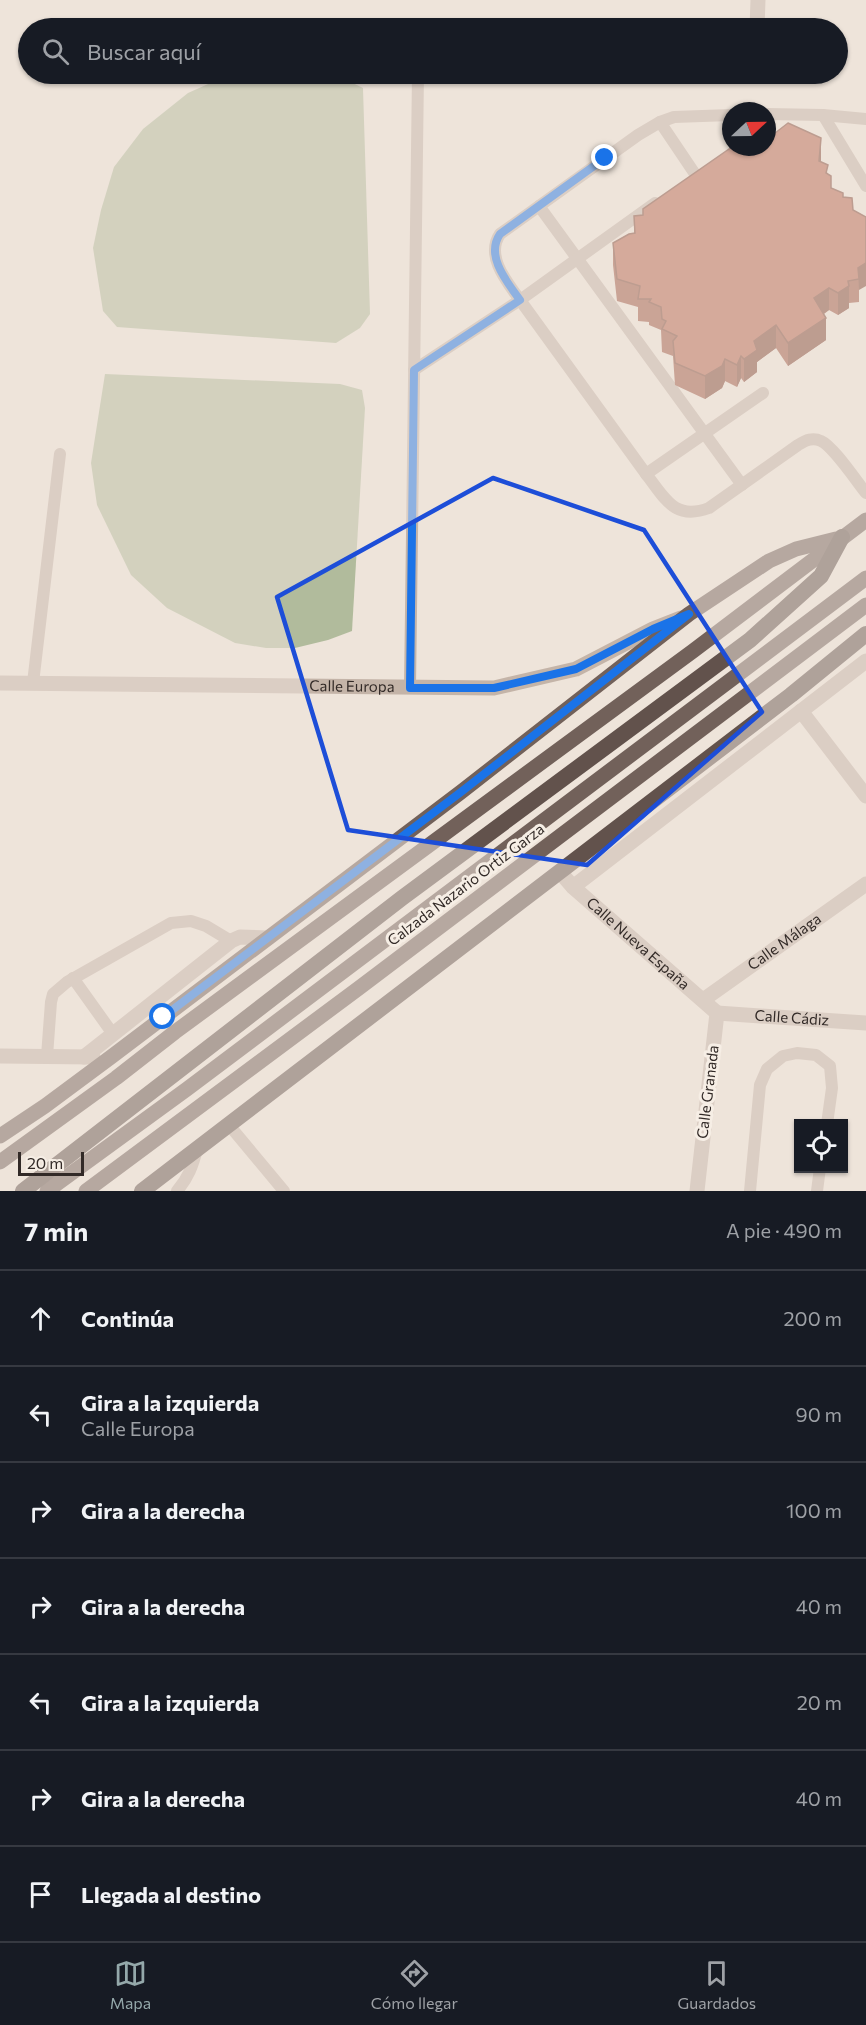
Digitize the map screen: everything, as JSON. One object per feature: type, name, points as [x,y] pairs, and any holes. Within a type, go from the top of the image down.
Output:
[{"type":"highway","points":[[23,1191],[411,891],[750,640],[821,576],[842,537]]},
{"type":"highway","points":[[142,1191],[791,695],[866,634]]},
{"type":"main road","points":[[0,1162],[693,651],[866,520]]},
{"type":"main road","points":[[0,1136],[111,1057],[452,799],[689,614],[769,561],[796,549],[842,537]]},
{"type":"main road","points":[[47,1191],[187,1089],[866,578]]},
{"type":"main road","name":"Calzada Nazario Ortiz Garza","points":[[86,1191],[350,995],[866,605]]},
{"type":"street","points":[[757,18],[758,0]]},
{"type":"street","name":"Calle Europa","points":[[0,683],[494,688],[576,669],[653,629],[689,614]]},
{"type":"street","points":[[573,886],[866,661]]},
{"type":"street","points":[[801,711],[866,796]]},
{"type":"street","name":"Calle Nueva España","points":[[560,872],[703,1000]]},
{"type":"street","name":"Calle Málaga","points":[[703,1000],[866,884]]},
{"type":"street","points":[[84,1057],[231,941],[240,937],[268,938]]},
{"type":"street","points":[[703,1000],[717,1013]]},
{"type":"street","name":"Calle Cádiz","points":[[717,1013],[866,1023]]},
{"type":"street","name":"Calle Granada","points":[[697,1191],[717,1013]]},
{"type":"street","points":[[0,1056],[111,1057]]},
{"type":"lane","points":[[410,688],[418,84]]},
{"type":"lane","points":[[776,113],[866,119]]},
{"type":"lane","points":[[776,118],[783,113]]},
{"type":"lane","points":[[722,115],[687,116],[660,122],[638,135],[500,234],[495,241],[495,255],[506,279],[520,300],[646,474],[668,501],[680,511],[696,513],[709,508],[798,445],[806,440],[814,439],[823,441],[830,448],[866,493]]},
{"type":"lane","points":[[823,115],[866,186]]},
{"type":"lane","points":[[660,122],[695,174]]},
{"type":"lane","points":[[414,370],[520,300],[668,194]]},
{"type":"lane","points":[[539,206],[742,485]]},
{"type":"lane","points":[[646,474],[762,393]]},
{"type":"lane","points":[[33,683],[60,454]]},
{"type":"lane","points":[[47,1056],[53,994],[73,978],[171,923],[191,921],[206,926],[231,941]]},
{"type":"lane","points":[[73,978],[113,1034]]},
{"type":"lane","points":[[750,1191],[760,1085],[767,1069],[783,1056],[797,1053],[816,1055],[830,1065],[832,1088],[828,1119]]},
{"type":"lane","points":[[229,1125],[284,1191]]},
{"type":"lane","points":[[177,1191],[192,1169],[197,1149]]},
{"type":"lane","points":[[817,1191],[819,1173]]},
{"type":"highlighted area","points":[[493,478],[644,530],[762,712],[587,865],[348,830],[277,597]]},
{"type":"green space","points":[[208,84],[355,84],[363,88],[370,314],[360,328],[336,343],[117,327],[103,311],[93,248],[114,167],[143,129],[188,93]]},
{"type":"green space","points":[[105,374],[340,384],[362,390],[365,408],[352,631],[295,648],[266,648],[235,643],[167,608],[131,575],[97,505],[91,463]]},
{"type":"building","points":[[788,123],[821,138],[819,161],[828,165],[826,173],[831,176],[831,188],[843,193],[843,197],[852,198],[853,210],[866,217],[866,263],[858,268],[859,279],[848,281],[849,286],[838,293],[829,288],[814,298],[826,318],[788,343],[776,325],[754,341],[757,350],[744,359],[741,356],[737,365],[725,359],[722,366],[705,376],[675,363],[673,341],[677,336],[662,329],[666,321],[662,319],[661,307],[649,302],[651,299],[638,299],[640,286],[617,279],[613,243],[635,233],[634,216],[643,215],[643,209],[722,154],[722,156],[776,156],[776,132]]},
{"type":"route","points":[[163,1017],[461,792],[689,614],[653,629],[576,669],[494,688],[410,688],[414,370],[520,300],[506,279],[495,255],[495,241],[500,234],[605,158]]}]
